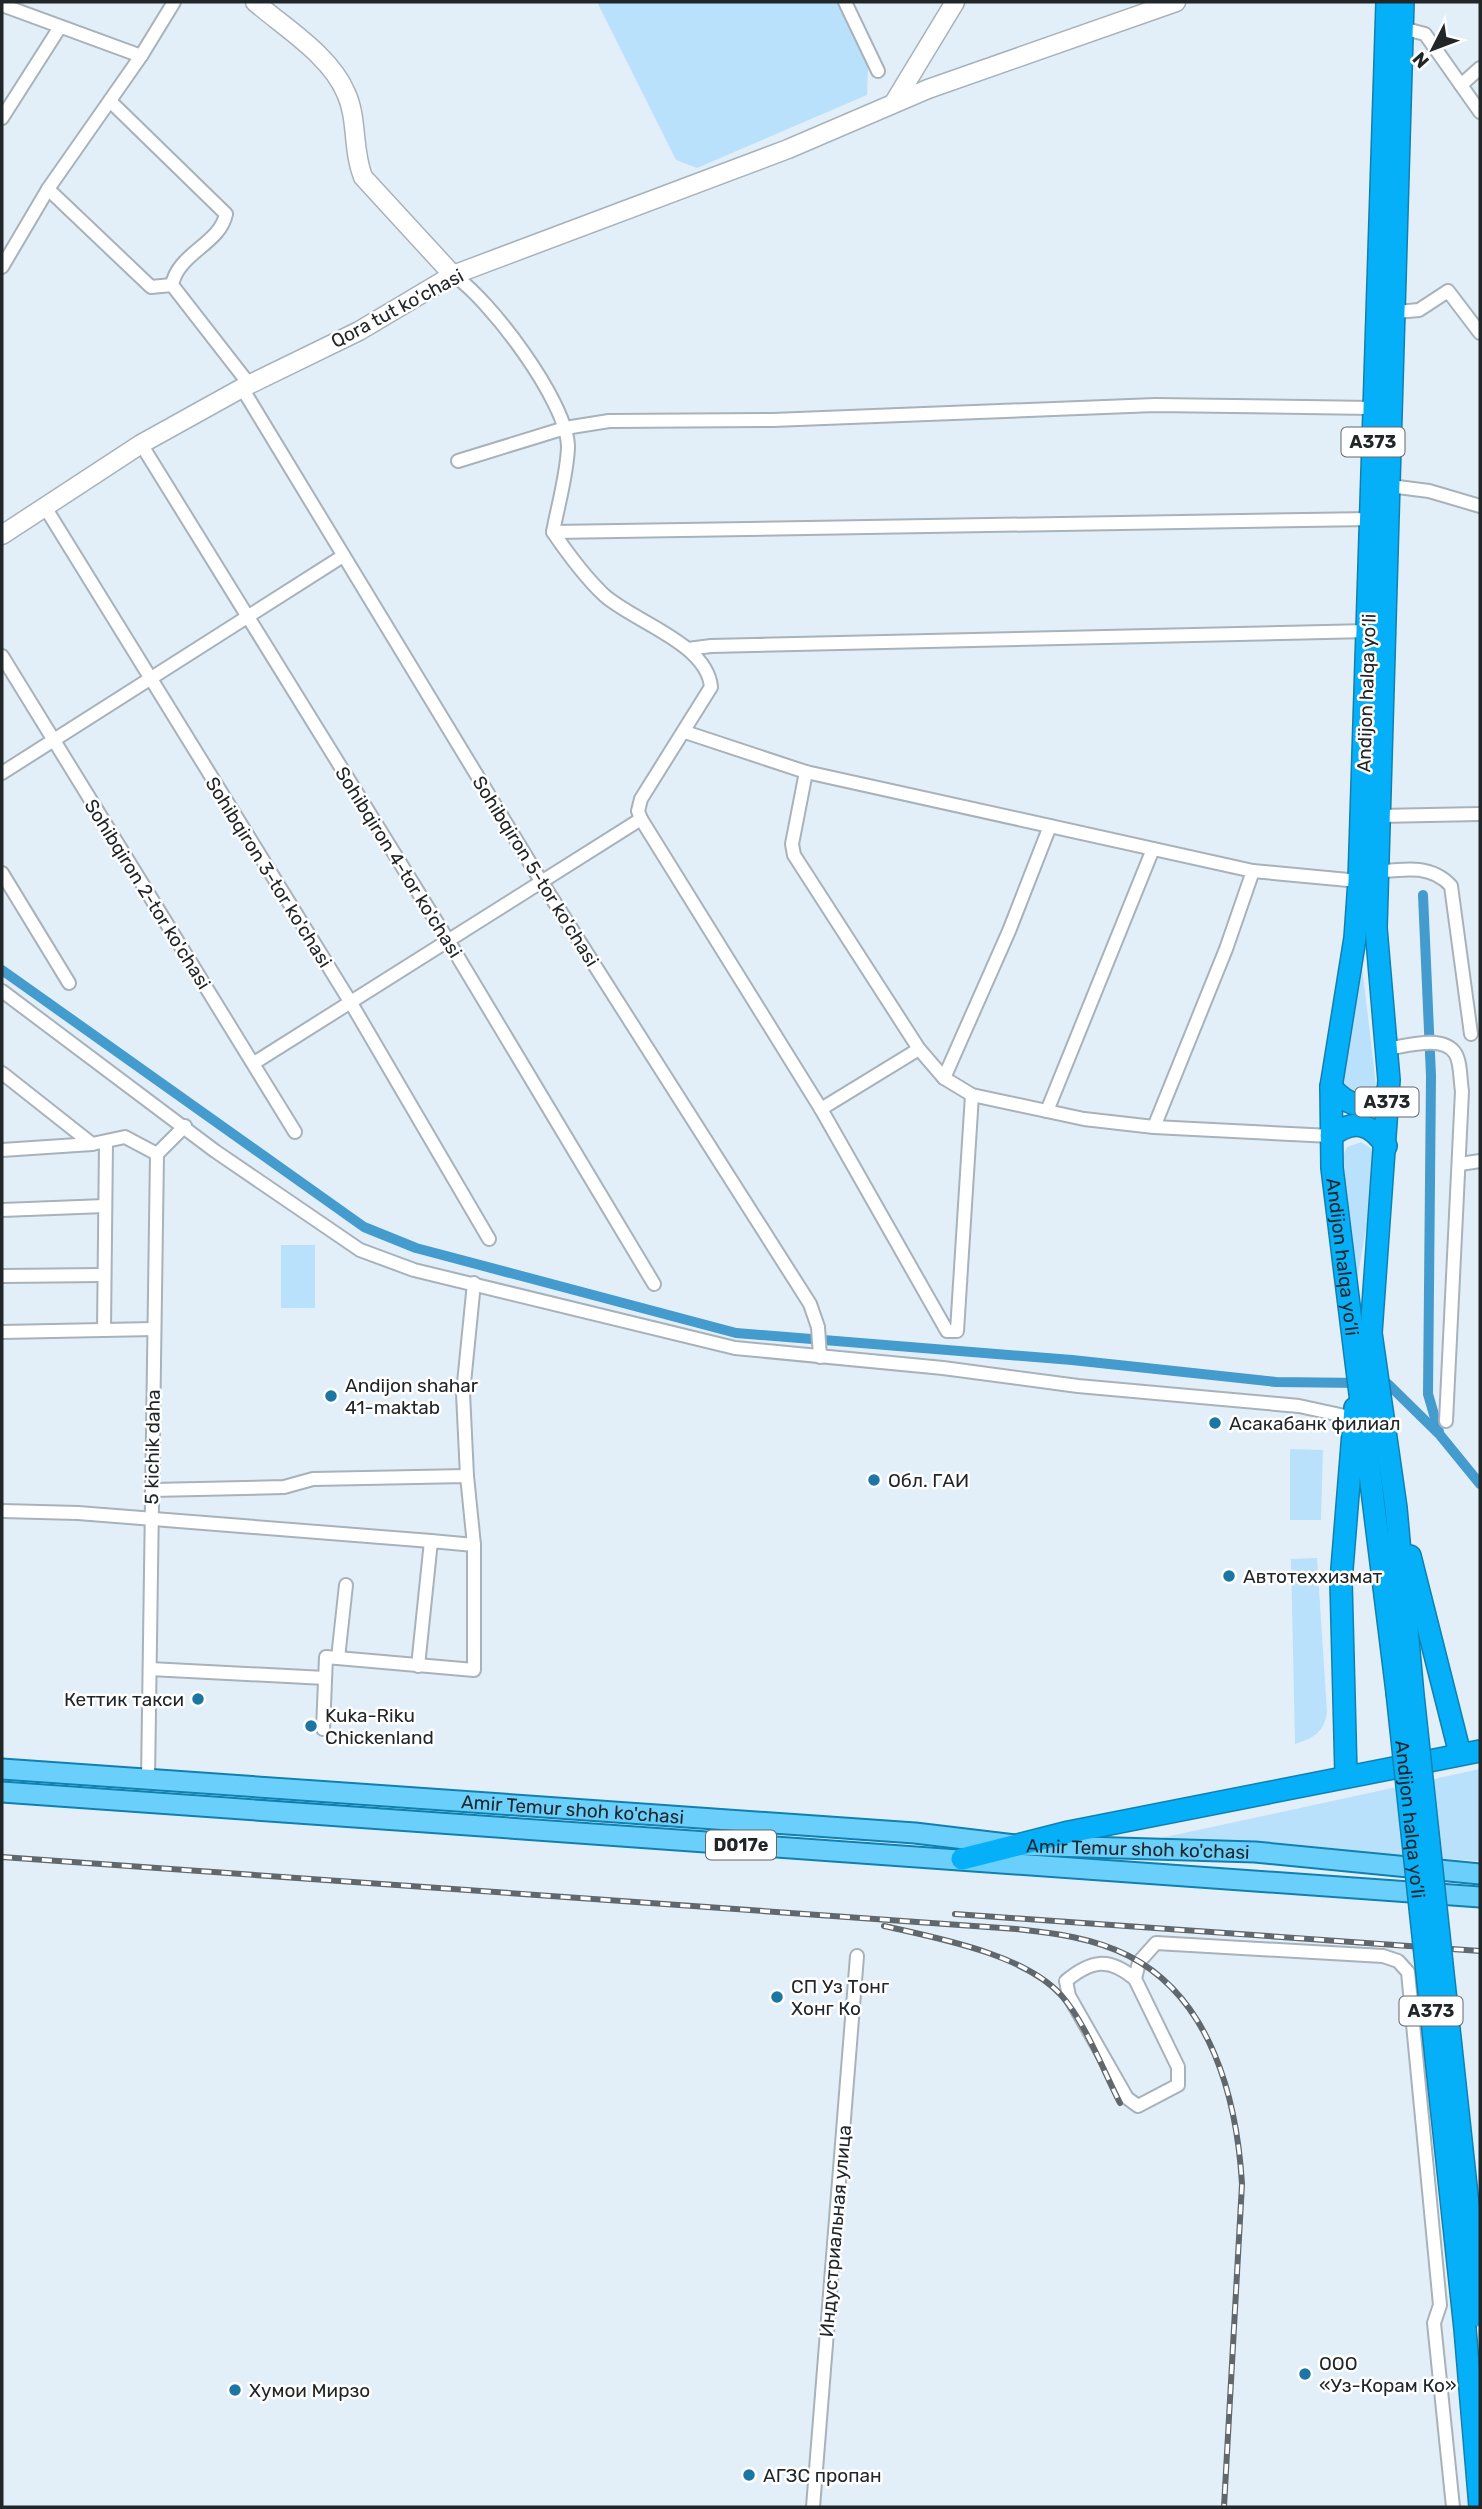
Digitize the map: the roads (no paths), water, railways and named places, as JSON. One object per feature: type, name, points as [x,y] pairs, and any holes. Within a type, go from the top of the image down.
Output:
[{"type":"highway","name":"Andijon halqa yo‘li","points":[[1387,2],[1373,408],[1368,877],[1376,928],[1388,1092],[1371,1333],[1395,1508],[1405,1694]]},
{"type":"highway","name":"Andijon halqa yo‘li","points":[[1403,2],[1396,312],[1379,816],[1355,938],[1331,1087],[1331,1136],[1334,1181],[1358,1364],[1405,1694],[1473,2323],[1480,2507]]},
{"type":"highway","points":[[1331,1087],[1348,1103],[1359,1106],[1380,1100],[1388,1092]]},
{"type":"highway","points":[[1331,1136],[1347,1125],[1364,1125],[1373,1129],[1386,1146]]},
{"type":"highway","points":[[1346,1775],[1341,1581],[1358,1364]]},
{"type":"highway","points":[[962,1859],[1015,1845],[1346,1775],[1470,1753],[1395,1508]]},
{"type":"main road","name":"Amir Temur shoh ko'chasi","points":[[2,1769],[915,1833],[1015,1845],[1255,1852],[1480,1874]]},
{"type":"main road","name":"Amir Temur shoh ko'chasi","points":[[2,1792],[1480,1897]]},
{"type":"street","points":[[2,267],[48,189],[141,56],[174,2]]},
{"type":"street","points":[[255,2],[330,67],[346,93],[354,126],[355,158],[363,177],[453,275],[471,286],[511,335],[565,428],[568,447],[554,532],[603,594],[688,649],[706,667],[710,687],[685,732],[641,799],[638,811],[821,1109],[947,1331],[957,1331],[972,1095]]},
{"type":"street","points":[[845,2],[878,72]]},
{"type":"street","points":[[895,101],[955,2]]},
{"type":"street","name":"Qora tut ko'chasi","points":[[2,535],[141,444],[245,386],[359,331],[453,275],[788,149],[895,101],[1176,2]]},
{"type":"street","points":[[2,5],[141,56]]},
{"type":"street","points":[[2,118],[60,27]]},
{"type":"street","points":[[1402,28],[1425,34],[1480,111]]},
{"type":"street","points":[[1461,85],[1480,68]]},
{"type":"street","points":[[48,189],[152,287],[172,285],[175,270],[224,225],[226,214],[110,101]]},
{"type":"street","name":"Sohibqiron 5-tor ko'chasi","points":[[172,285],[245,386],[343,556],[541,881],[810,1304],[818,1327],[820,1354]]},
{"type":"street","points":[[1396,312],[1419,310],[1448,291],[1480,333]]},
{"type":"street","points":[[458,461],[565,428],[643,420],[774,420],[1155,405],[1373,408]]},
{"type":"street","name":"Sohibqiron 4-tor ko'chasi","points":[[141,444],[449,942],[653,1284]]},
{"type":"street","points":[[1390,486],[1429,491],[1480,506]]},
{"type":"street","name":"Sohibqiron 3-tor ko'chasi","points":[[45,507],[351,1003],[489,1240]]},
{"type":"street","points":[[554,532],[1372,519]]},
{"type":"street","points":[[2,772],[343,556]]},
{"type":"street","points":[[688,649],[765,644],[1369,631]]},
{"type":"street","name":"Sohibqiron 2-tor ko'chasi","points":[[2,656],[295,1132]]},
{"type":"street","points":[[685,732],[806,772],[1253,871],[1368,877],[1416,869],[1441,875],[1451,886],[1471,1034]]},
{"type":"street","points":[[806,772],[792,844],[794,855],[919,1049],[944,1078],[972,1095],[1084,1119],[1154,1127],[1331,1136]]},
{"type":"street","points":[[1379,816],[1480,814]]},
{"type":"street","points":[[254,1063],[641,819]]},
{"type":"street","points":[[944,1078],[1009,931],[1050,826]]},
{"type":"street","points":[[1047,1111],[1153,849]]},
{"type":"street","points":[[1154,1127],[1226,949],[1253,871]]},
{"type":"street","points":[[2,873],[69,983]]},
{"type":"street","points":[[3,993],[185,1126],[215,1151],[360,1250],[414,1270],[735,1348],[820,1354],[1078,1386],[1299,1406],[1354,1418]]},
{"type":"street","points":[[1385,1049],[1437,1043],[1447,1046],[1456,1054],[1462,1091],[1446,1421]]},
{"type":"street","points":[[821,1109],[919,1049]]},
{"type":"street","points":[[2,1073],[99,1143],[105,1206],[104,1330]]},
{"type":"street","points":[[2,1150],[99,1143],[125,1137],[157,1154],[185,1126]]},
{"type":"street","name":"5 kichik daha","points":[[148,1780],[157,1154]]},
{"type":"street","points":[[1460,1164],[1480,1161]]},
{"type":"street","points":[[2,1210],[105,1206]]},
{"type":"street","points":[[2,1276],[104,1275]]},
{"type":"street","points":[[323,1729],[326,1657],[474,1670],[474,1545],[463,1393],[474,1283]]},
{"type":"street","points":[[2,1332],[153,1329]]},
{"type":"street","points":[[152,1490],[284,1487],[313,1479],[467,1476]]},
{"type":"street","points":[[2,1511],[151,1519],[474,1545]]},
{"type":"street","points":[[418,1666],[431,1541]]},
{"type":"street","points":[[338,1658],[345,1585]]},
{"type":"street","points":[[150,1670],[325,1678]]},
{"type":"street","points":[[1135,1979],[1121,1968],[1100,1963],[1084,1967],[1066,1981],[1069,1996],[1126,2098],[1138,2106],[1178,2085],[1178,2067],[1135,1979],[1139,1962],[1156,1943],[1383,1956],[1398,1961],[1408,1972],[1439,2292],[1440,2305],[1434,2323],[1453,2507]]},
{"type":"street","name":"Индустриальная улица","points":[[813,2507],[857,1955]]},
{"type":"waterway","points":[[1423,895],[1431,1076],[1428,1394],[1439,1432]]},
{"type":"waterway","points":[[2,970],[364,1227],[416,1248],[736,1333],[1072,1360],[1276,1382],[1362,1383]]},
{"type":"waterway","points":[[1378,1384],[1388,1384],[1440,1435],[1480,1484]]},
{"type":"railway","points":[[2,1857],[1016,1929],[1088,1941],[1129,1956],[1157,1974],[1181,1997],[1199,2024],[1226,2086],[1234,2118],[1242,2184],[1224,2507]]},
{"type":"railway","points":[[955,1914],[1480,1951]]},
{"type":"railway","points":[[884,1926],[1003,1958],[1045,1981],[1061,1995],[1078,2019],[1120,2103]]},
{"type":"place","name":"Andijon shahar 41-maktab","points":[[331,1396]]},
{"type":"place","name":"Асакабанк филиал","points":[[1215,1423]]},
{"type":"place","name":"Обл. ГАИ","points":[[874,1480]]},
{"type":"place","name":"Автотеххизмат","points":[[1229,1576]]},
{"type":"place","name":"Кеттик такси","points":[[198,1699]]},
{"type":"place","name":"Kuka-Riku Chickenland","points":[[311,1726]]},
{"type":"place","name":"СП Уз Тонг Хонг Ко","points":[[777,1997]]},
{"type":"place","name":"ООО «Уз-Корам Ко»","points":[[1305,2374]]},
{"type":"place","name":"Хумои Мирзо","points":[[235,2390]]},
{"type":"place","name":"АГЗС пропан","points":[[749,2475]]}]
